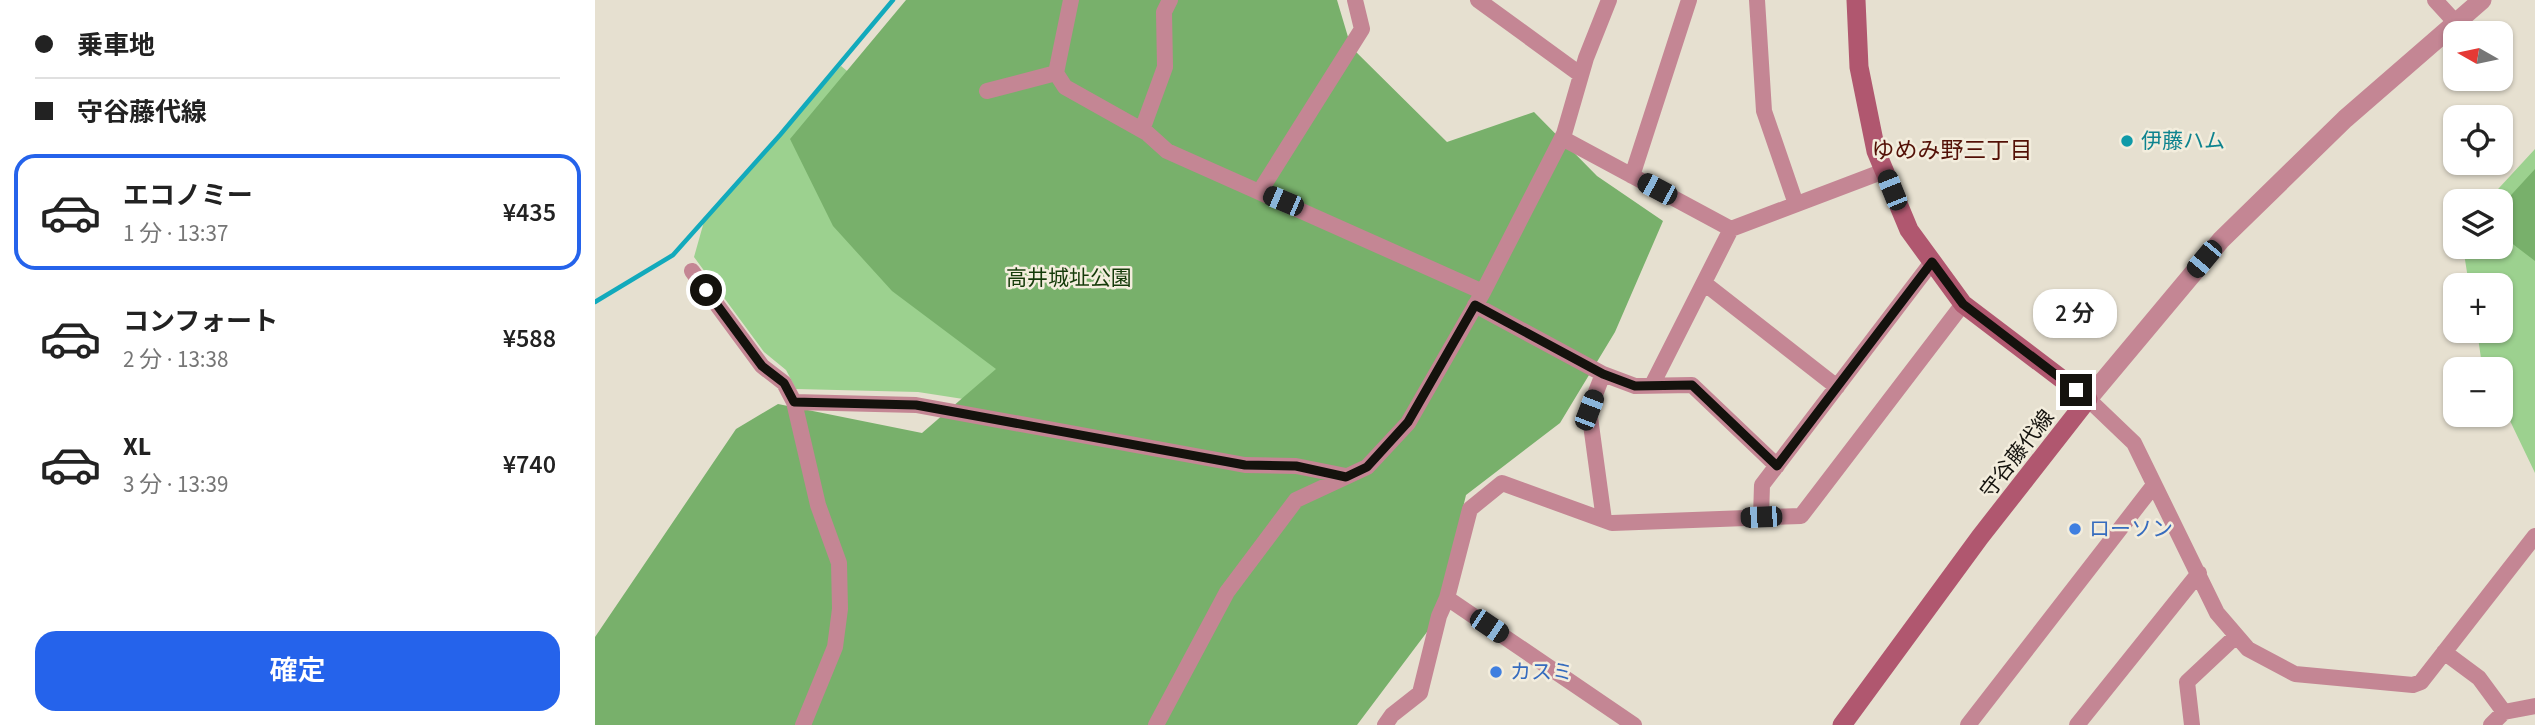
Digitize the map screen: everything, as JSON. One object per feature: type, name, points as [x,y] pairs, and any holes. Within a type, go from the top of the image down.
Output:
[{"type":"main road","points":[[1856,0],[1859,67],[1876,151],[1909,230],[1963,304],[2088,399]]},
{"type":"main road","name":"守谷藤代線","points":[[1842,725],[1980,537],[2088,399]]},
{"type":"street","points":[[1071,0],[1056,73],[1065,87],[1142,130],[1167,151],[1260,191],[1479,298],[1603,374],[1635,386],[1692,385],[1777,466]]},
{"type":"street","points":[[1142,130],[1165,67],[1164,12],[1170,0]]},
{"type":"street","points":[[1260,191],[1362,29],[1355,0]]},
{"type":"street","points":[[1478,0],[1581,75]]},
{"type":"street","points":[[1156,725],[1227,592],[1296,500],[1367,467],[1408,422],[1479,298],[1562,138],[1581,75],[1609,0]]},
{"type":"street","points":[[1632,176],[1689,0]]},
{"type":"street","points":[[1757,0],[1764,111],[1797,204]]},
{"type":"street","points":[[2435,0],[2454,21]]},
{"type":"street","points":[[2458,21],[2482,0]]},
{"type":"street","points":[[2443,34],[2346,119],[2221,240],[2088,399],[2103,417],[2134,443],[2217,613],[2235,637],[2256,654],[2295,674],[2413,685],[2421,682],[2535,536]]},
{"type":"street","points":[[987,91],[1056,73]]},
{"type":"street","points":[[1562,138],[1731,229]]},
{"type":"street","points":[[1652,386],[1731,229],[1884,171]]},
{"type":"street","points":[[1761,517],[1762,485],[1932,262]]},
{"type":"street","points":[[692,271],[762,366],[784,383],[794,402],[808,467],[839,563],[835,647],[803,725]]},
{"type":"street","points":[[1704,282],[1837,387]]},
{"type":"street","points":[[1385,725],[1392,715],[1420,693],[1470,509],[1502,483],[1612,523],[1801,516],[1963,304]]},
{"type":"street","points":[[1603,374],[1589,410],[1604,520]]},
{"type":"street","points":[[794,402],[916,405],[1245,465],[1296,466],[1346,477]]},
{"type":"street","points":[[1968,725],[2154,485]]},
{"type":"street","points":[[2077,725],[2199,573]]},
{"type":"street","points":[[1447,598],[1634,725]]},
{"type":"street","points":[[2192,725],[2187,682],[2235,637]]},
{"type":"street","points":[[2444,652],[2479,678],[2504,712]]},
{"type":"street","points":[[2491,725],[2504,712],[2535,706]]},
{"type":"green space","name":"高井城址公園","points":[[906,0],[1337,0],[1351,47],[1447,142],[1534,112],[1597,176],[1663,221],[1615,332],[1560,423],[1466,495],[1436,620],[1357,725],[595,725],[595,637],[736,429],[778,404],[922,433],[996,369],[892,291],[833,226],[790,139]]},
{"type":"green space","points":[[841,66],[928,137],[1015,407],[918,392],[796,389],[786,370],[764,352],[694,257],[705,218]]},
{"type":"green space","points":[[2535,149],[2535,473],[2513,427],[2513,357],[2481,357],[2479,343],[2513,343],[2513,273],[2467,273],[2465,259],[2513,259],[2513,189],[2498,189]]},
{"type":"green space","points":[[2535,169],[2535,261],[2513,244],[2513,193]]},
{"type":"waterway","points":[[595,302],[673,255],[780,135],[893,0]]},
{"type":"place","name":"伊藤ハム","points":[[2127,141]]},
{"type":"place","name":"ローソン","points":[[2075,529]]},
{"type":"place","name":"カスミ","points":[[1496,672]]},
{"type":"district","name":"ゆめみ野三丁目","points":[[1952,150]]},
{"type":"route","points":[[706,290],[762,366],[784,383],[794,402],[916,405],[1245,465],[1296,466],[1346,477],[1367,467],[1408,422],[1475,305],[1603,374],[1635,386],[1692,385],[1777,466],[1932,262],[1963,304],[2076,390]]}]
